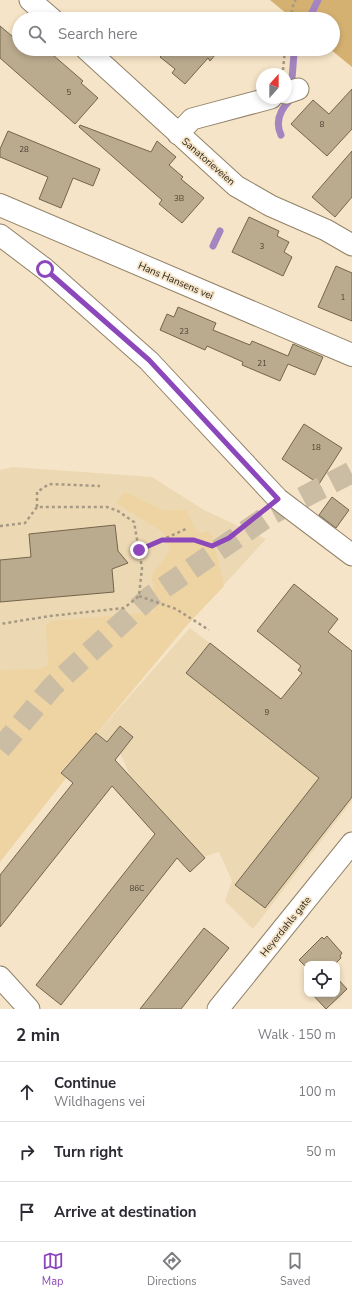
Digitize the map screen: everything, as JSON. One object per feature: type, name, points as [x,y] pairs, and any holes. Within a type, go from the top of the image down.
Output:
[{"type":"main road","name":"Hans Hansens vei","points":[[0,205],[352,355]]},
{"type":"street","points":[[30,0],[44,12]]},
{"type":"street","name":"Sanatorieveien","points":[[94,56],[236,186],[272,206],[326,230],[352,245]]},
{"type":"street","points":[[178,134],[192,119],[256,102]]},
{"type":"street","points":[[0,235],[45,269],[149,360],[278,499],[352,556]]},
{"type":"street","name":"Heyerdahls gate","points":[[218,1009],[352,842]]},
{"type":"street","points":[[0,977],[29,1009]]},
{"type":"path","points":[[292,12],[296,0]]},
{"type":"path","points":[[283,68],[284,56]]},
{"type":"path","points":[[0,526],[25,523],[37,507],[37,492],[48,484],[100,486]]},
{"type":"path","points":[[162,540],[194,540],[212,546],[229,538],[278,499]]},
{"type":"path","points":[[0,624],[50,616],[124,608],[139,596],[142,568],[134,522],[118,511],[107,507],[37,507]]},
{"type":"path","points":[[139,550],[186,529]]},
{"type":"path","points":[[139,596],[176,609],[209,630]]},
{"type":"shaded area","points":[[270,0],[352,0],[352,67],[339,56],[340,56],[340,12],[285,12]]},
{"type":"shaded area","points":[[13,467],[152,477],[204,510],[266,539],[187,625],[0,842],[0,470]]},
{"type":"shaded area","points":[[125,492],[162,510],[186,510],[196,531],[201,533],[208,531],[213,538],[224,586],[187,625],[97,733],[60,772],[66,778],[0,862],[0,670],[40,669],[48,665],[46,626],[51,621],[154,612],[154,587],[151,576],[170,550],[163,532],[116,503]]},
{"type":"shaded area","points":[[190,628],[352,752],[352,801],[253,929],[225,901],[232,881],[219,852],[203,857],[130,775],[120,753],[97,733]]},
{"type":"building","points":[[0,26],[12,36],[12,56],[54,56],[83,81],[81,83],[98,98],[75,124],[0,58]]},
{"type":"building","points":[[214,56],[210,61],[208,58],[185,84],[172,73],[175,69],[160,57]]},
{"type":"building","points":[[352,89],[352,129],[327,156],[291,124],[313,100],[329,114]]},
{"type":"building","points":[[80,125],[151,152],[157,141],[176,157],[169,165],[183,177],[181,179],[204,198],[182,223],[159,204],[162,200],[79,127]]},
{"type":"building","points":[[8,131],[100,169],[93,186],[73,178],[61,208],[39,199],[48,177],[0,157],[0,149]]},
{"type":"building","points":[[352,151],[352,197],[335,217],[312,197]]},
{"type":"building","points":[[249,217],[279,231],[277,236],[289,242],[284,252],[292,257],[283,276],[232,252]]},
{"type":"building","points":[[336,266],[352,273],[352,321],[318,307]]},
{"type":"building","points":[[178,307],[216,323],[213,330],[250,345],[252,341],[288,356],[293,344],[323,357],[315,375],[288,364],[280,381],[242,365],[243,362],[207,346],[205,350],[160,330],[167,314],[174,317]]},
{"type":"building","points":[[304,424],[342,448],[319,484],[282,459]]},
{"type":"building","points":[[332,497],[349,510],[336,528],[319,515]]},
{"type":"building","points":[[115,525],[118,551],[128,563],[112,569],[114,592],[0,602],[0,560],[31,557],[29,534]]},
{"type":"building","points":[[294,584],[338,619],[328,632],[352,651],[352,797],[265,908],[235,885],[319,778],[186,673],[210,643],[281,699],[302,673],[298,670],[301,666],[257,631]]},
{"type":"building","points":[[120,726],[133,737],[115,760],[205,858],[190,872],[177,858],[61,1005],[36,985],[155,834],[112,786],[0,927],[0,875],[73,783],[61,773],[96,733],[107,742]]},
{"type":"building","points":[[204,928],[229,948],[181,1009],[140,1009]]},
{"type":"building","points":[[327,936],[342,953],[340,956],[341,958],[338,961],[304,961],[304,965],[299,960],[322,937],[324,939]]},
{"type":"building","points":[[340,981],[347,989],[340,996]]},
{"type":"building","points":[[315,997],[339,997],[326,1009]]},
{"type":"waterway","points":[[312,12],[318,0]]},
{"type":"waterway","points":[[292,79],[294,56]]},
{"type":"waterway","points":[[281,135],[278,125],[281,112],[287,104]]},
{"type":"waterway","points":[[213,246],[220,231]]},
{"type":"tunnel","points":[[0,749],[52,687],[150,597],[271,514],[352,472]]},
{"type":"route","points":[[45,269],[149,360],[278,499],[229,538],[212,546],[194,540],[162,540],[139,550]]}]
